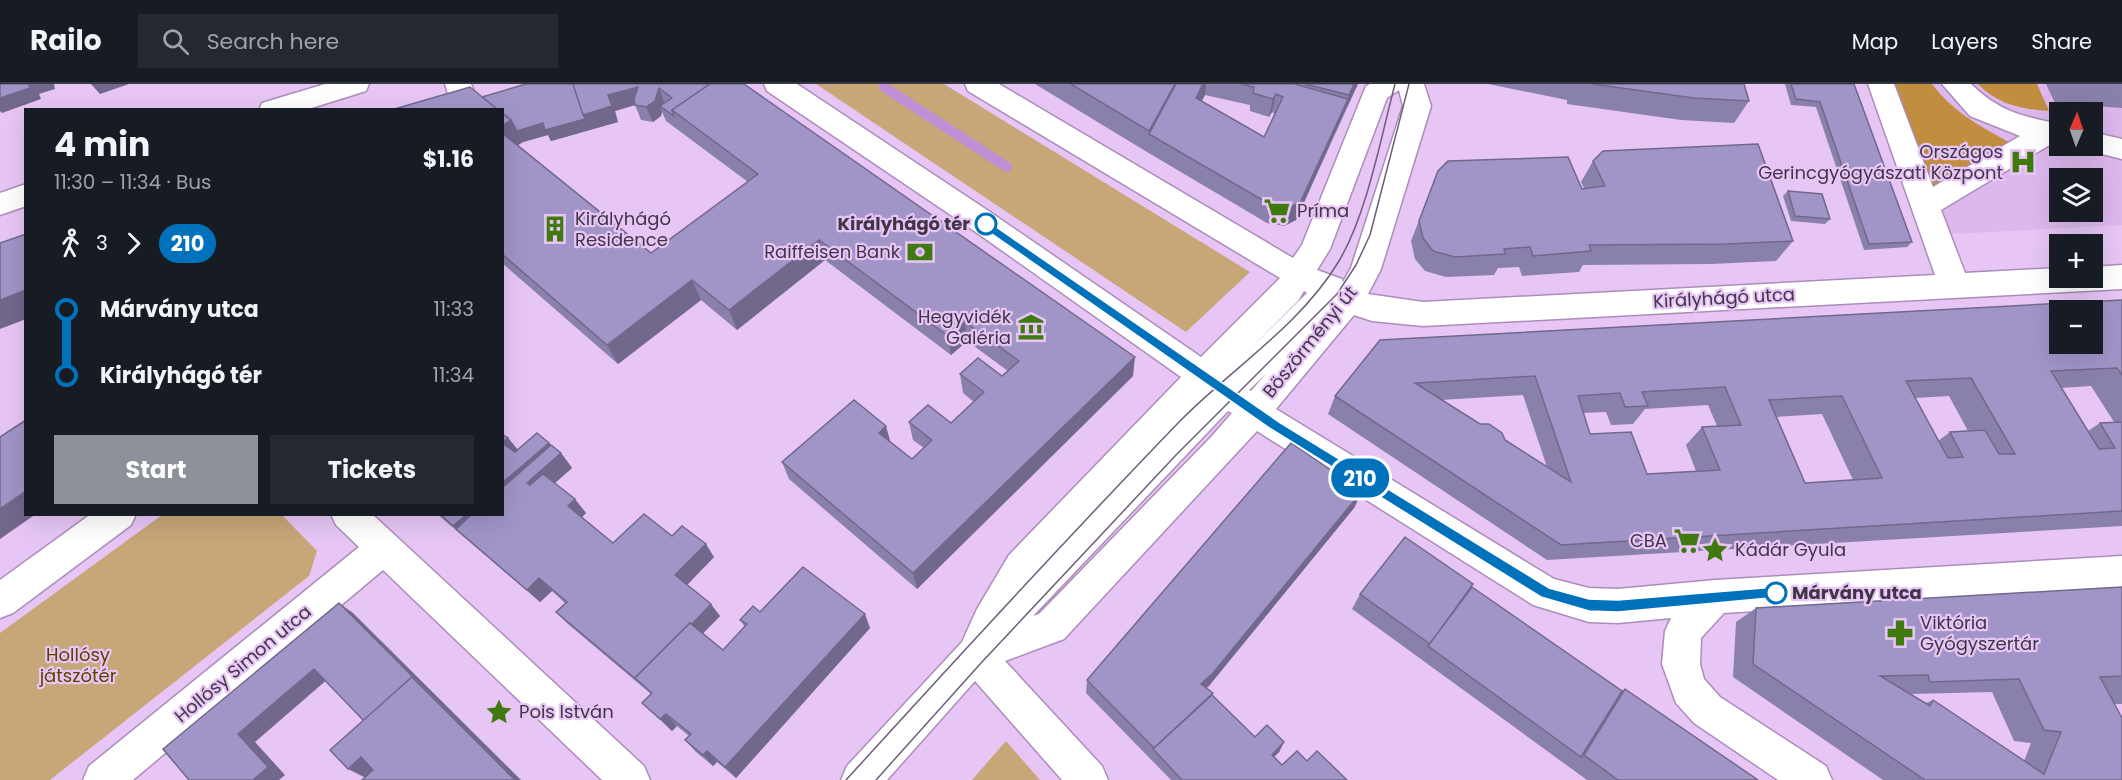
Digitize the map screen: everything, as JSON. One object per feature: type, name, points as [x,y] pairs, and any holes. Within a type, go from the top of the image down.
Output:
[{"type":"street","points":[[278,108],[356,84]]},
{"type":"street","points":[[458,84],[466,108]]},
{"type":"street","points":[[777,84],[1254,410],[1546,593],[1589,605],[1618,606],[1715,597],[2122,572]]},
{"type":"street","points":[[978,84],[1273,261],[1339,295],[1348,263],[1361,232],[1403,84]]},
{"type":"street","points":[[1088,780],[975,654],[1215,383],[1287,292],[1315,249],[1376,93],[1389,84]]},
{"type":"street","name":"Böszörményi út","points":[[1215,383],[1283,339],[1339,295],[1366,269],[1417,106],[1411,84]]},
{"type":"street","points":[[1881,84],[1954,286]]},
{"type":"street","points":[[1955,84],[1980,109],[2016,124],[2049,132]]},
{"type":"street","points":[[1924,206],[2049,136]]},
{"type":"street","points":[[2103,145],[2122,149]]},
{"type":"street","points":[[0,204],[24,196]]},
{"type":"street","name":"Királyhágó utca","points":[[1339,295],[1372,309],[1423,314],[2122,277]]},
{"type":"street","name":"Böszörményi út","points":[[861,780],[975,654],[1051,627],[1209,461],[1254,410],[1339,295]]},
{"type":"street","points":[[0,601],[116,516]]},
{"type":"street","points":[[350,516],[630,780]]},
{"type":"street","name":"Hollósy Simon utca","points":[[103,780],[383,548]]},
{"type":"street","points":[[1715,597],[1683,631],[1681,664],[1689,690],[1707,710],[1812,780]]},
{"type":"shaded area","points":[[1885,84],[1932,84],[1958,111],[2011,143],[1924,194]]},
{"type":"shaded area","name":"Országos Gerincgyógyászati Központ","points":[[1897,84],[2122,84],[2122,225],[1951,234]]},
{"type":"shaded area","points":[[1978,84],[2037,84],[2049,111],[2011,105]]},
{"type":"green space","name":"Királyhágó tér","points":[[816,84],[944,84],[1250,272],[1186,332]]},
{"type":"green space","name":"Hollósy játszótér","points":[[161,516],[283,516],[317,551],[309,576],[50,780],[0,780],[0,633]]},
{"type":"green space","points":[[1006,741],[1040,780],[972,780]]},
{"type":"building","points":[[0,84],[28,84],[30,88],[0,98]]},
{"type":"building","points":[[526,84],[573,84],[585,119],[545,130],[543,123],[517,131],[511,120],[504,115],[504,108],[496,108],[482,97]]},
{"type":"building","points":[[573,84],[710,84],[672,110],[674,116],[660,106],[672,98],[659,88],[655,101],[646,107],[635,105],[634,99],[638,87],[608,95],[612,106],[583,115]]},
{"type":"building","points":[[710,84],[744,84],[1135,357],[913,573],[782,462],[854,400],[886,426],[879,433],[912,459],[932,440],[909,422],[928,405],[951,423],[984,392],[960,374],[978,358],[1002,376],[1019,361],[965,322],[948,336],[819,240],[729,310],[692,280],[607,345],[504,256],[504,135],[651,253],[758,174],[672,110]]},
{"type":"building","points":[[1071,84],[1175,84],[1149,131]]},
{"type":"building","points":[[1176,84],[1203,84],[1196,98],[1264,137],[1283,97],[1276,94],[1273,99],[1253,93],[1254,87],[1241,84],[1295,84],[1348,99],[1300,203],[1288,208],[1271,205],[1149,134]]},
{"type":"building","points":[[1305,84],[1354,84],[1349,95]]},
{"type":"building","points":[[1592,84],[1744,84],[1749,101],[1694,98]]},
{"type":"building","points":[[1791,84],[1854,84],[1912,242],[1869,244],[1820,102],[1796,99]]},
{"type":"building","points":[[470,87],[496,108],[398,108]]},
{"type":"building","points":[[504,115],[511,120],[504,125]]},
{"type":"building","points":[[1758,144],[1793,241],[1589,245],[1591,251],[1533,256],[1530,247],[1504,249],[1505,254],[1455,257],[1433,251],[1423,238],[1419,221],[1438,171],[1448,161],[1568,157],[1582,189],[1605,186],[1593,161],[1603,151]]},
{"type":"building","points":[[1788,191],[1822,194],[1830,219],[1795,216]]},
{"type":"building","points":[[24,235],[24,291],[0,300],[0,243]]},
{"type":"building","points":[[2122,300],[2122,375],[2117,368],[2051,371],[2099,449],[2115,448],[2100,423],[2122,422],[2122,511],[1561,545],[1335,396],[1380,340],[2049,304],[2049,354],[2103,354],[2103,301]],"holes":[[[1535,376],[1571,482],[1505,440],[1502,433],[1489,424],[1480,424],[1415,383]],[[1971,378],[2015,454],[1999,454],[1985,430],[1950,432],[1963,457],[1948,458],[1906,381]],[[1725,387],[1741,425],[1702,427],[1720,470],[1647,474],[1631,432],[1590,434],[1578,396],[1620,393],[1625,407],[1648,406],[1642,392]],[[1842,396],[1882,478],[1805,483],[1769,400]]]},
{"type":"building","points":[[24,421],[24,492],[0,509],[0,437]]},
{"type":"building","points":[[537,433],[549,443],[504,481],[504,444],[515,452]]},
{"type":"building","points":[[1291,443],[1362,491],[1213,673],[1201,684],[1213,693],[1154,748],[1087,680]]},
{"type":"building","points":[[551,445],[561,453],[527,483],[530,485],[543,474],[575,499],[568,506],[613,543],[644,514],[672,536],[682,526],[706,544],[675,575],[711,604],[635,678],[637,680],[556,612],[567,602],[539,578],[527,590],[456,529],[470,516],[504,516],[504,486]]},
{"type":"building","points":[[442,516],[465,516],[453,526]]},
{"type":"building","points":[[1405,537],[1473,584],[1430,644],[1360,594]]},
{"type":"building","points":[[803,567],[865,614],[725,767],[707,751],[703,755],[685,740],[691,734],[666,714],[660,719],[642,703],[652,693],[635,678],[690,623],[723,650],[747,624],[740,620],[753,606],[760,612]]},
{"type":"building","points":[[1472,587],[1622,691],[1581,757],[1428,646]]},
{"type":"building","points":[[2122,587],[2122,676],[2100,677],[2122,718],[2122,780],[1925,780],[1753,664],[1756,608]],"holes":[[[1928,675],[1930,682],[2019,679],[2044,730],[2061,732],[2044,774],[1933,700],[1930,706],[1880,676]]]},
{"type":"building","points":[[339,603],[415,679],[412,677],[364,721],[314,669],[238,734],[268,767],[253,780],[189,780],[163,749]]},
{"type":"building","points":[[412,677],[515,780],[362,780],[373,770],[361,757],[348,769],[330,750]]},
{"type":"building","points":[[1625,689],[1758,780],[1618,780],[1584,755]]},
{"type":"building","points":[[1212,695],[1255,737],[1267,725],[1284,742],[1272,755],[1282,765],[1297,751],[1307,761],[1317,751],[1347,780],[1182,780],[1153,749]]},
{"type":"waterway","points":[[884,87],[1007,167]]},
{"type":"tram line","points":[[846,780],[1180,421],[1285,326],[1323,284],[1339,261],[1358,221],[1395,84]]},
{"type":"tram line","points":[[876,780],[981,663],[1176,455],[1337,294],[1356,265],[1370,235],[1409,84]]},
{"type":"bus line","name":"210","points":[[986,224],[1275,426],[1546,593],[1589,605],[1618,606],[1776,593]]},
{"type":"place","name":"Országos Gerincgyógyászati Központ","points":[[2023,162]]},
{"type":"place","name":"Príma","points":[[1277,211]]},
{"type":"place","name":"Királyhágó tér","points":[[986,224]]},
{"type":"place","name":"Királyhágó Residence","points":[[555,229]]},
{"type":"place","name":"Raiffeisen Bank","points":[[920,252]]},
{"type":"place","name":"Hegyvidék Galéria","points":[[1031,327]]},
{"type":"place","name":"CBA","points":[[1687,541]]},
{"type":"place","name":"Kádár Gyula","points":[[1715,550]]},
{"type":"place","name":"Márvány utca","points":[[1776,593]]},
{"type":"place","name":"Viktória Gyógyszertár","points":[[1900,633]]},
{"type":"place","name":"Pois István","points":[[499,712]]}]
